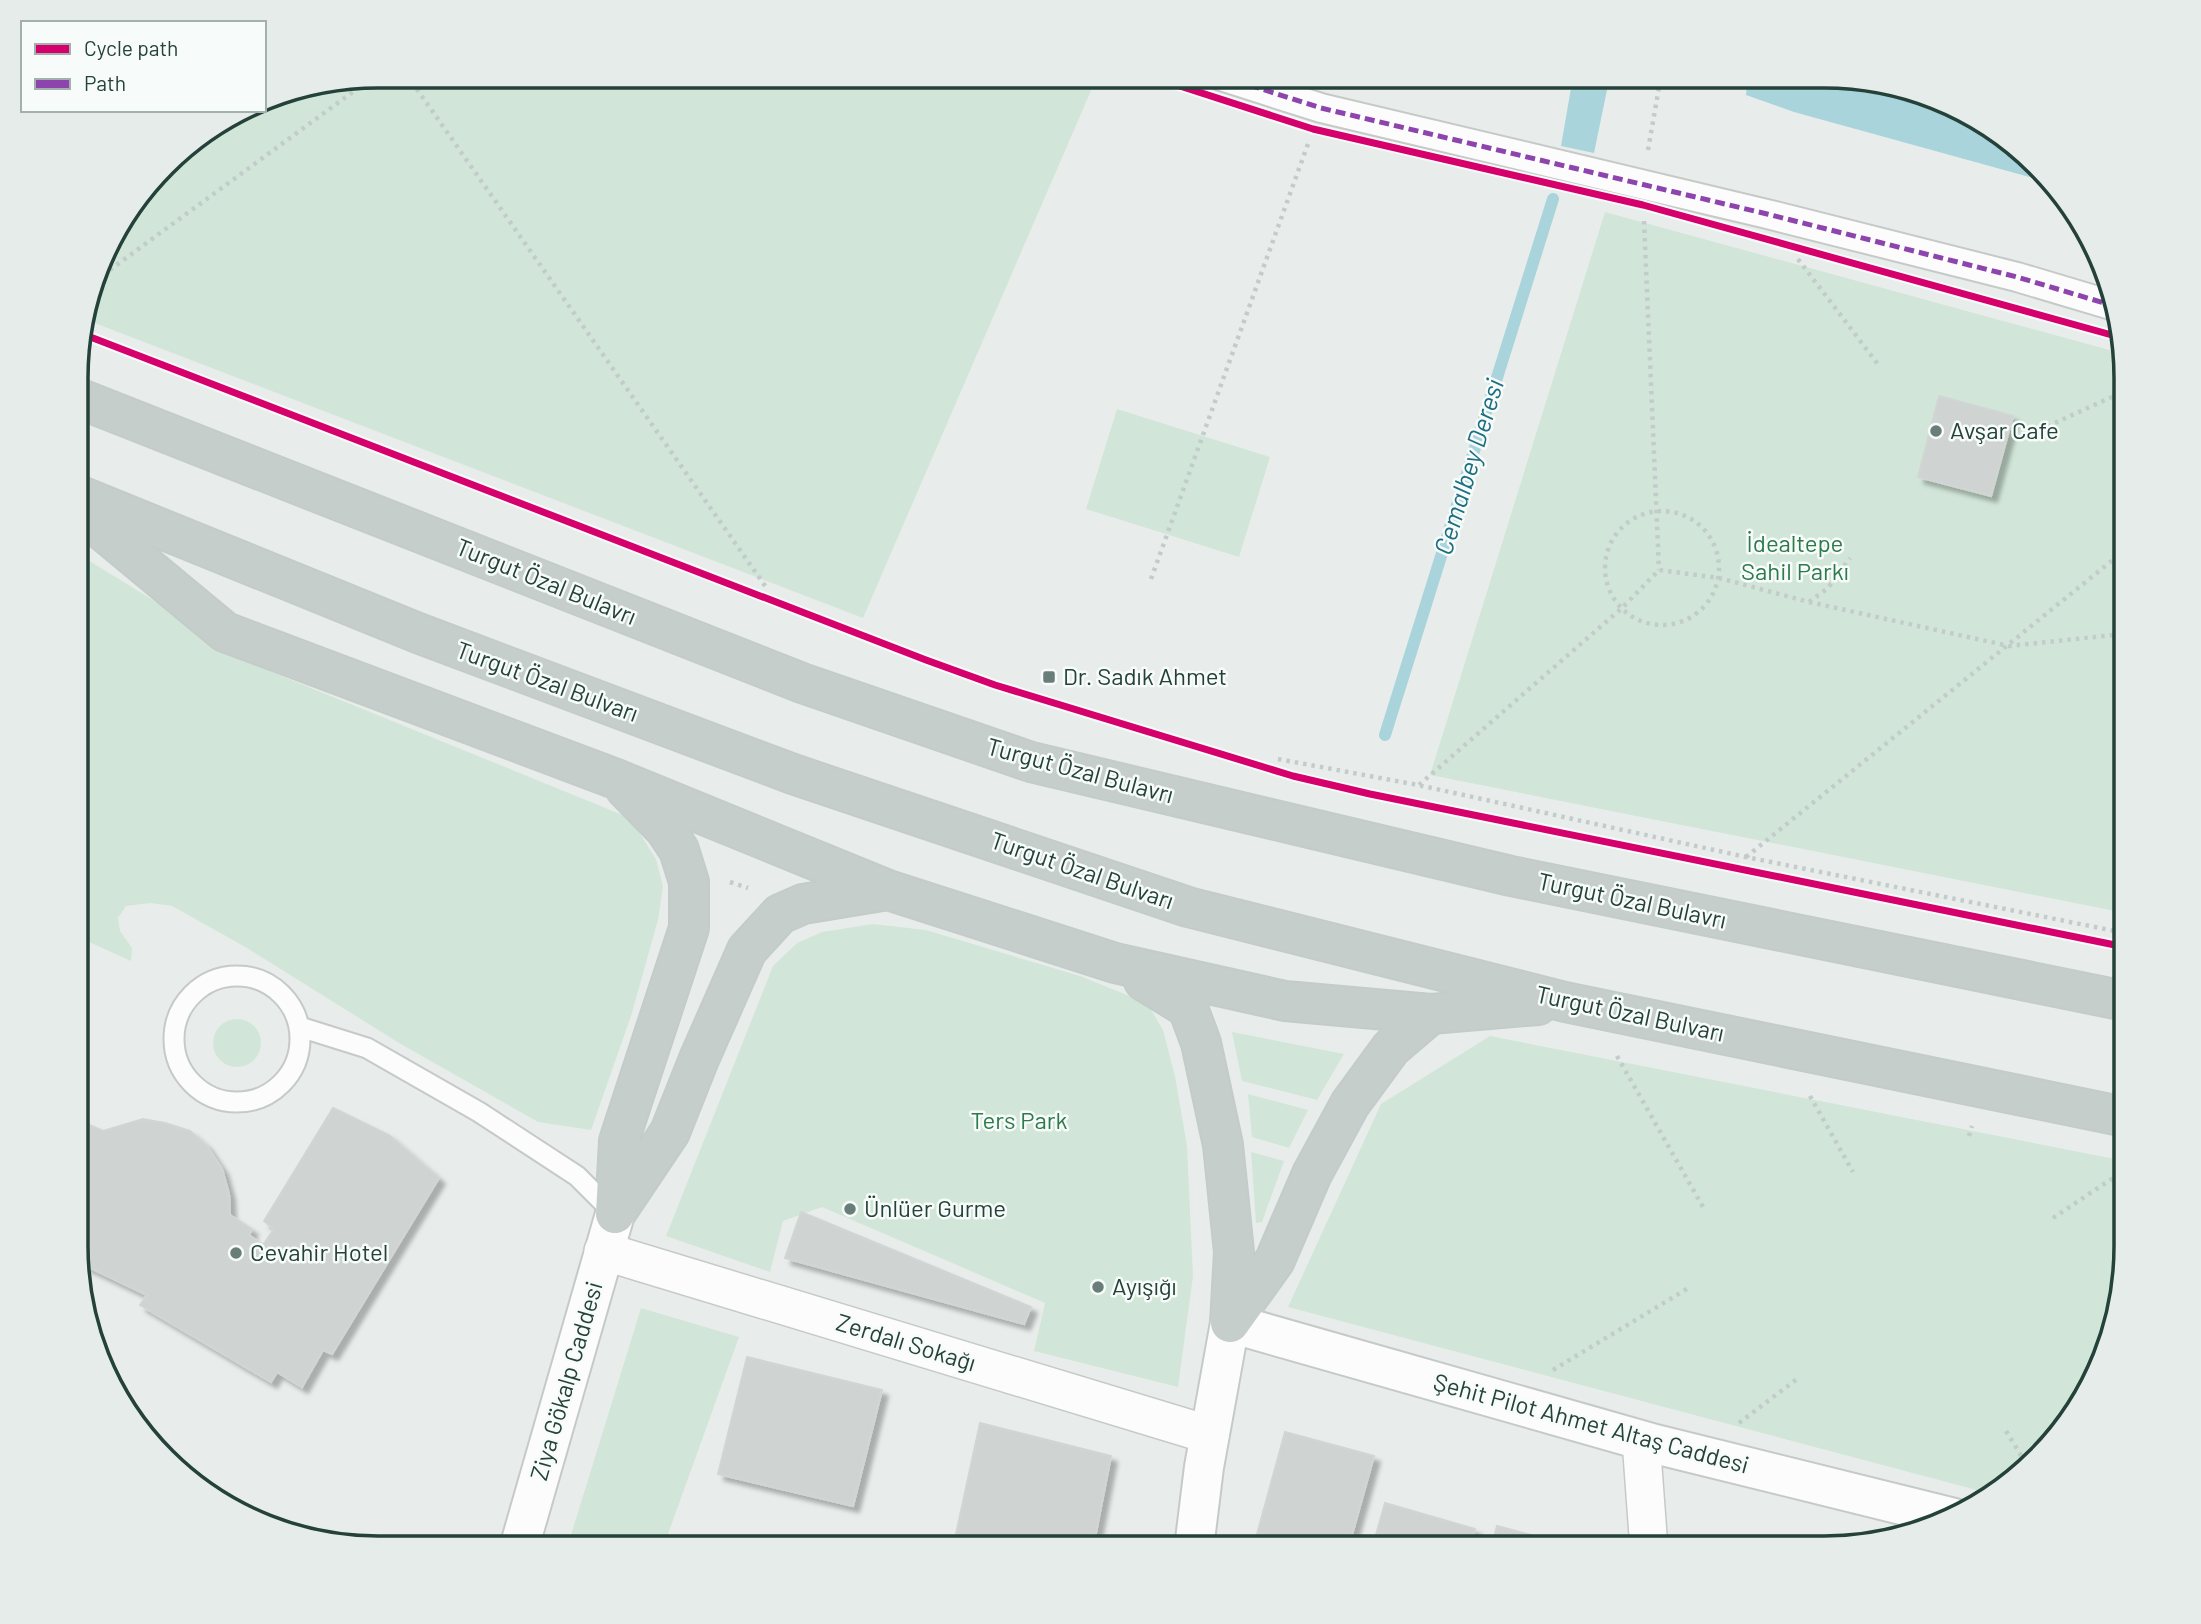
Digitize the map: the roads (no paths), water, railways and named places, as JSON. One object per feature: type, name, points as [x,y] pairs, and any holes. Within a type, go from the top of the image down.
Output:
[{"type":"highway","name":"Turgut Özal Bulavrı","points":[[88,402],[802,683],[1031,762],[1511,876],[2114,999]]},
{"type":"highway","name":"Turgut Özal Bulvarı","points":[[88,499],[418,634],[806,778],[1188,907],[1577,1004],[2114,1115]]},
{"type":"highway","points":[[88,518],[225,632],[616,779],[888,890],[1115,963],[1285,1001],[1431,1014],[1577,1004]]},
{"type":"highway","points":[[615,1214],[619,1141],[689,928],[689,882],[679,850],[665,829],[616,779]]},
{"type":"highway","points":[[615,1214],[670,1132],[747,950],[780,914],[803,904],[888,890]]},
{"type":"highway","points":[[1115,963],[1188,1008],[1201,1043],[1223,1144],[1233,1239],[1230,1323]]},
{"type":"highway","points":[[1230,1323],[1275,1260],[1312,1174],[1350,1104],[1391,1048],[1431,1014]]},
{"type":"street","points":[[1258,88],[1321,108],[1767,214],[2017,277],[2104,302]]},
{"type":"street","name":"Ziya Gökalp Caddesi","points":[[522,1536],[615,1214]]},
{"type":"street","name":"Zerdalı Sokağı","points":[[603,1251],[1210,1435]]},
{"type":"street","points":[[1196,1536],[1230,1323]]},
{"type":"street","name":"Şehit Pilot Ahmet Altaş Caddesi","points":[[1230,1323],[1698,1454],[1907,1518],[1925,1518]]},
{"type":"street","points":[[1641,1440],[1647,1536]]},
{"type":"lane","points":[[244,975],[264,981],[280,992],[293,1008],[300,1027],[300,1049],[293,1069],[280,1086],[261,1098],[240,1103],[219,1101],[199,1091],[184,1075],[175,1055],[173,1035],[178,1015],[189,998],[205,985],[223,977],[244,975]]},
{"type":"lane","points":[[300,1027],[367,1048],[479,1112],[578,1176],[615,1214]]},
{"type":"water","points":[[1571,88],[1607,88],[1594,153],[1561,146]]},
{"type":"water","points":[[1747,88],[1843,88],[1899,97],[1969,126],[2000,147],[2035,179],[1794,112],[1746,95]]},
{"type":"waterway","name":"Cemalbey Deresi","points":[[1385,735],[1553,199]]},
{"type":"place","name":"Avşar Cafe","points":[[1936,431]]},
{"type":"place","name":"Dr. Sadık Ahmet","points":[[1049,677]]},
{"type":"place","name":"Ünlüer Gurme","points":[[850,1209]]},
{"type":"place","name":"Cevahir Hotel","points":[[236,1253]]},
{"type":"place","name":"Ayışığı","points":[[1098,1287]]},
{"type":"park label","name":"İdealtepe Sahil Parkı","points":[[1795,558]]},
{"type":"park label","name":"Ters Park","points":[[1019,1121]]}]
